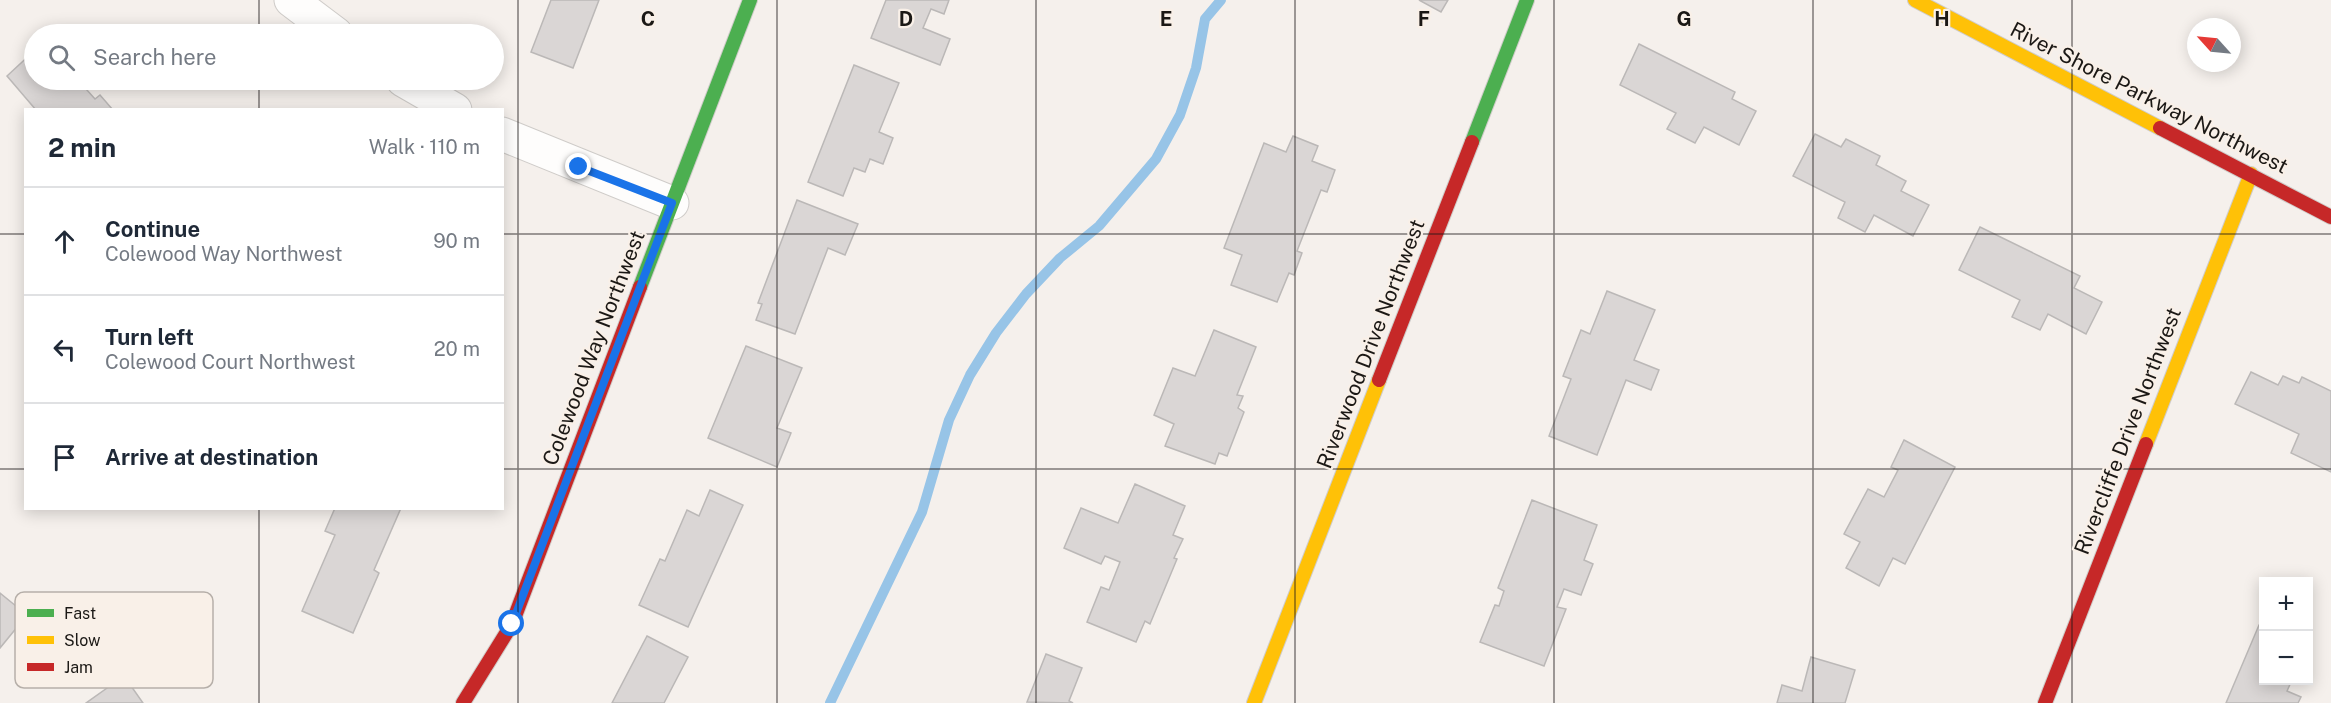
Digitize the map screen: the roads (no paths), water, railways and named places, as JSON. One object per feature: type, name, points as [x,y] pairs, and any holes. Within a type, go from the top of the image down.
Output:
[{"type":"street","points":[[291,0],[323,24]]},
{"type":"street","name":"Colewood Way Northwest","points":[[464,703],[512,624],[750,0]]},
{"type":"street","name":"Riverwood Drive Northwest","points":[[1254,703],[1527,0]]},
{"type":"street","name":"River Shore Parkway Northwest","points":[[1915,0],[2331,217]]},
{"type":"street","points":[[420,90],[451,108]]},
{"type":"street","points":[[504,135],[672,203]]},
{"type":"street","name":"Rivercliffe Drive Northwest","points":[[2045,703],[2251,174]]},
{"type":"waterway","points":[[830,703],[922,512],[949,420],[970,375],[996,333],[1026,294],[1060,258],[1099,226],[1156,159],[1180,115],[1196,68],[1205,19],[1221,0]]}]
